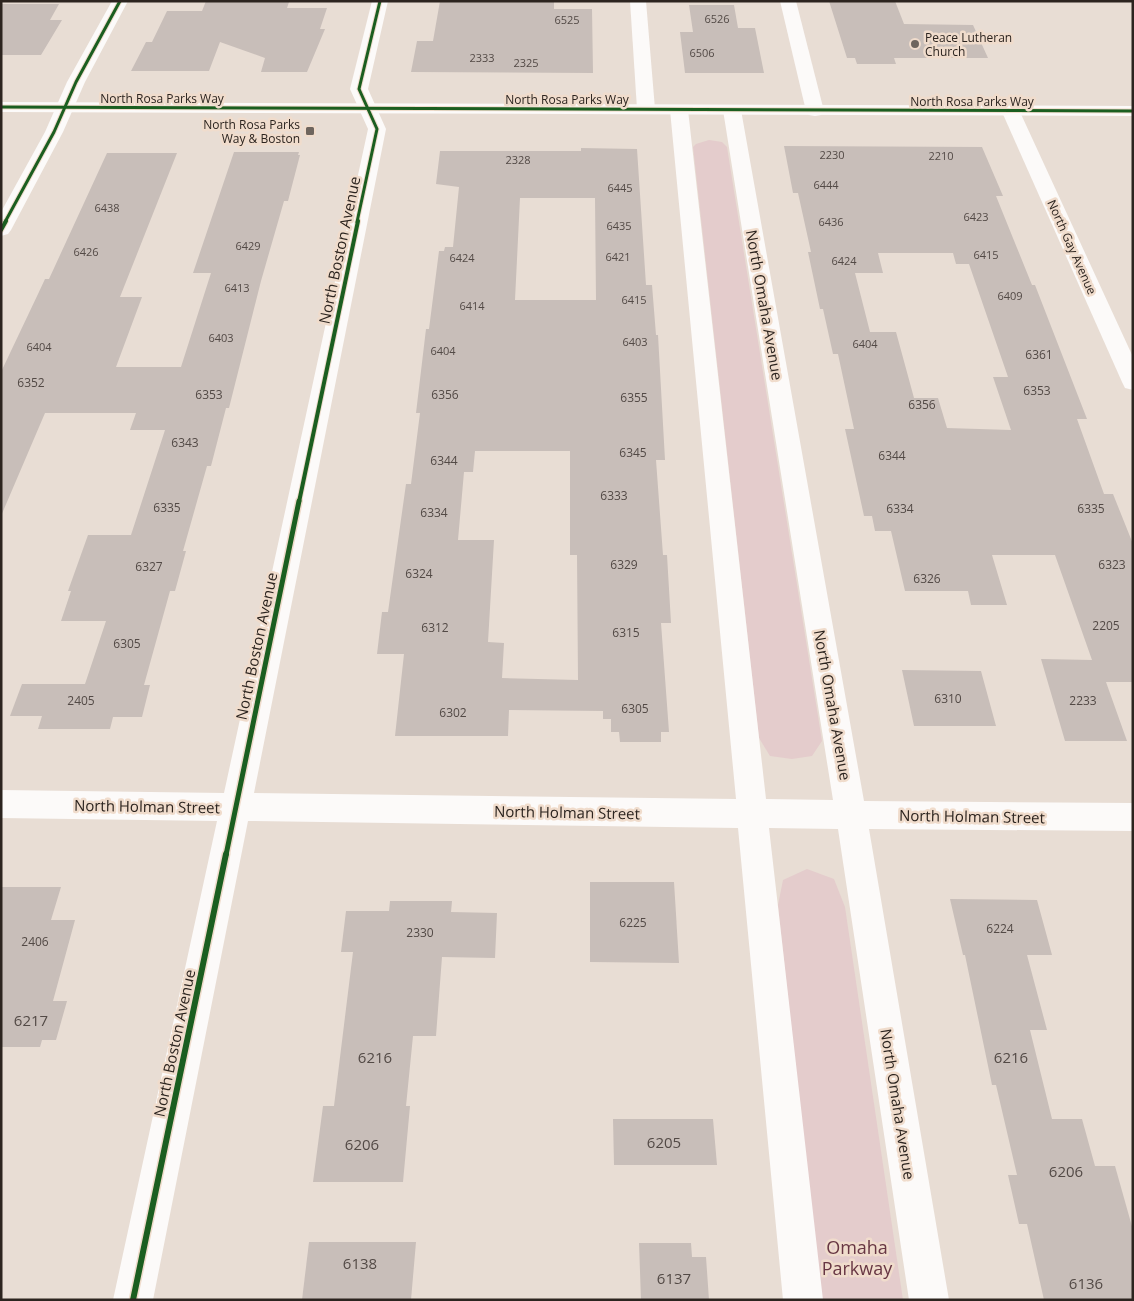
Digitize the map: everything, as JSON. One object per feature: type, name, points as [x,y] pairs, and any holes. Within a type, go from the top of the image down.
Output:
[{"type":"street","points":[[1,230],[54,132],[76,82],[120,1]]},
{"type":"street","name":"North Boston Avenue","points":[[133,1300],[377,129],[359,89],[380,1]]},
{"type":"street","points":[[638,1],[646,110]]},
{"type":"street","points":[[788,1],[815,110]]},
{"type":"street","name":"North Rosa Parks Way","points":[[1,107],[1133,111]]},
{"type":"street","points":[[679,110],[803,1300]]},
{"type":"street","name":"North Omaha Avenue","points":[[732,110],[851,815],[929,1300]]},
{"type":"street","name":"North Gay Avenue","points":[[1011,112],[1133,382]]},
{"type":"street","name":"North Holman Street","points":[[1,804],[1133,817]]},
{"type":"green space","points":[[709,140],[722,142],[727,147],[822,741],[812,756],[792,759],[770,756],[759,738],[693,147],[696,144]]},
{"type":"green space","name":"Omaha Parkway","points":[[807,869],[834,879],[845,907],[903,1300],[821,1300],[778,905],[783,880]]},
{"type":"building","points":[[206,1],[289,2],[287,8],[327,8],[320,29],[325,29],[307,72],[261,72],[265,58],[220,42],[209,71],[131,71],[146,42],[152,42],[167,11],[202,11]]},
{"type":"building","points":[[440,1],[554,2],[554,9],[592,9],[593,73],[411,72],[417,41],[433,41]]},
{"type":"building","name":"Peace Lutheran Church","points":[[829,1],[895,1],[904,24],[973,25],[988,58],[894,58],[896,64],[857,64],[855,58],[847,58]]},
{"type":"building","points":[[1,4],[59,4],[50,20],[62,20],[41,55],[1,55]]},
{"type":"building","points":[[689,5],[734,5],[738,28],[755,28],[764,73],[685,73],[680,32],[693,32]]},
{"type":"building","points":[[784,146],[982,147],[1003,196],[996,196],[1032,285],[1035,285],[1087,419],[1077,419],[1104,494],[1113,494],[1133,544],[1133,682],[1106,682],[1127,741],[1065,741],[1041,659],[1092,660],[1055,555],[992,555],[1007,605],[971,605],[968,591],[905,591],[891,531],[875,531],[872,516],[864,516],[845,429],[854,429],[838,354],[833,354],[823,309],[820,309],[808,252],[811,252],[798,193],[793,193]],"holes":[[[878,253],[953,253],[956,264],[969,264],[1008,377],[993,377],[1011,430],[947,428],[938,398],[914,398],[896,332],[870,332],[855,273],[883,273]]]},
{"type":"building","points":[[581,148],[637,149],[646,285],[652,285],[656,335],[658,335],[665,460],[656,460],[663,555],[667,555],[671,623],[661,623],[669,732],[661,732],[661,742],[620,742],[619,732],[611,732],[611,719],[603,719],[603,711],[509,710],[508,736],[395,736],[404,654],[377,654],[382,612],[388,612],[406,484],[411,484],[420,413],[416,413],[426,329],[429,329],[439,251],[444,251],[445,247],[453,247],[459,187],[436,184],[440,151],[581,151]],"holes":[[[520,198],[595,198],[596,300],[515,300]],[[475,451],[570,451],[570,555],[577,555],[578,680],[502,678],[504,643],[488,642],[494,540],[458,540],[464,472],[473,472]]]},
{"type":"building","points":[[234,152],[299,152],[298,155],[300,155],[288,201],[284,201],[261,281],[229,408],[226,408],[211,466],[207,466],[183,551],[186,551],[175,591],[170,591],[144,685],[150,685],[142,717],[113,717],[110,729],[38,729],[42,716],[10,716],[22,684],[85,684],[106,621],[61,621],[71,591],[68,591],[88,535],[131,535],[165,430],[130,430],[136,413],[45,413],[1,516],[1,372],[45,279],[49,279],[107,153],[177,153],[120,297],[142,297],[116,367],[181,367],[211,273],[193,273]]},
{"type":"building","points":[[902,670],[981,671],[996,726],[914,726]]},
{"type":"building","points":[[590,882],[674,882],[679,963],[590,962]]},
{"type":"building","points":[[1,887],[61,887],[51,920],[75,920],[53,1001],[67,1001],[56,1040],[42,1040],[40,1047],[1,1047]]},
{"type":"building","points":[[950,899],[1037,900],[1052,955],[1027,955],[1047,1030],[1030,1030],[1052,1119],[1082,1119],[1095,1166],[1115,1166],[1133,1230],[1133,1300],[1044,1300],[1027,1224],[1019,1224],[1008,1175],[1017,1175],[996,1085],[992,1085],[965,955],[963,955]]},
{"type":"building","points":[[390,901],[452,901],[451,912],[497,913],[495,958],[442,957],[436,1036],[413,1036],[406,1106],[410,1106],[403,1182],[313,1182],[323,1106],[334,1106],[353,952],[341,952],[346,911],[389,911]]},
{"type":"building","points":[[613,1119],[713,1119],[717,1165],[614,1165]]},
{"type":"building","points":[[309,1242],[416,1242],[411,1300],[302,1300]]},
{"type":"building","points":[[639,1243],[691,1243],[692,1257],[706,1257],[709,1300],[641,1300]]},
{"type":"cycle path","points":[[1,230],[54,132],[76,82],[120,1]]},
{"type":"cycle path","points":[[133,1300],[377,129],[359,89],[380,1]]},
{"type":"cycle path","points":[[1,107],[1133,111]]},
{"type":"place","name":"Peace Lutheran Church","points":[[915,44]]},
{"type":"place","name":"North Rosa Parks Way & Boston","points":[[310,131]]}]
